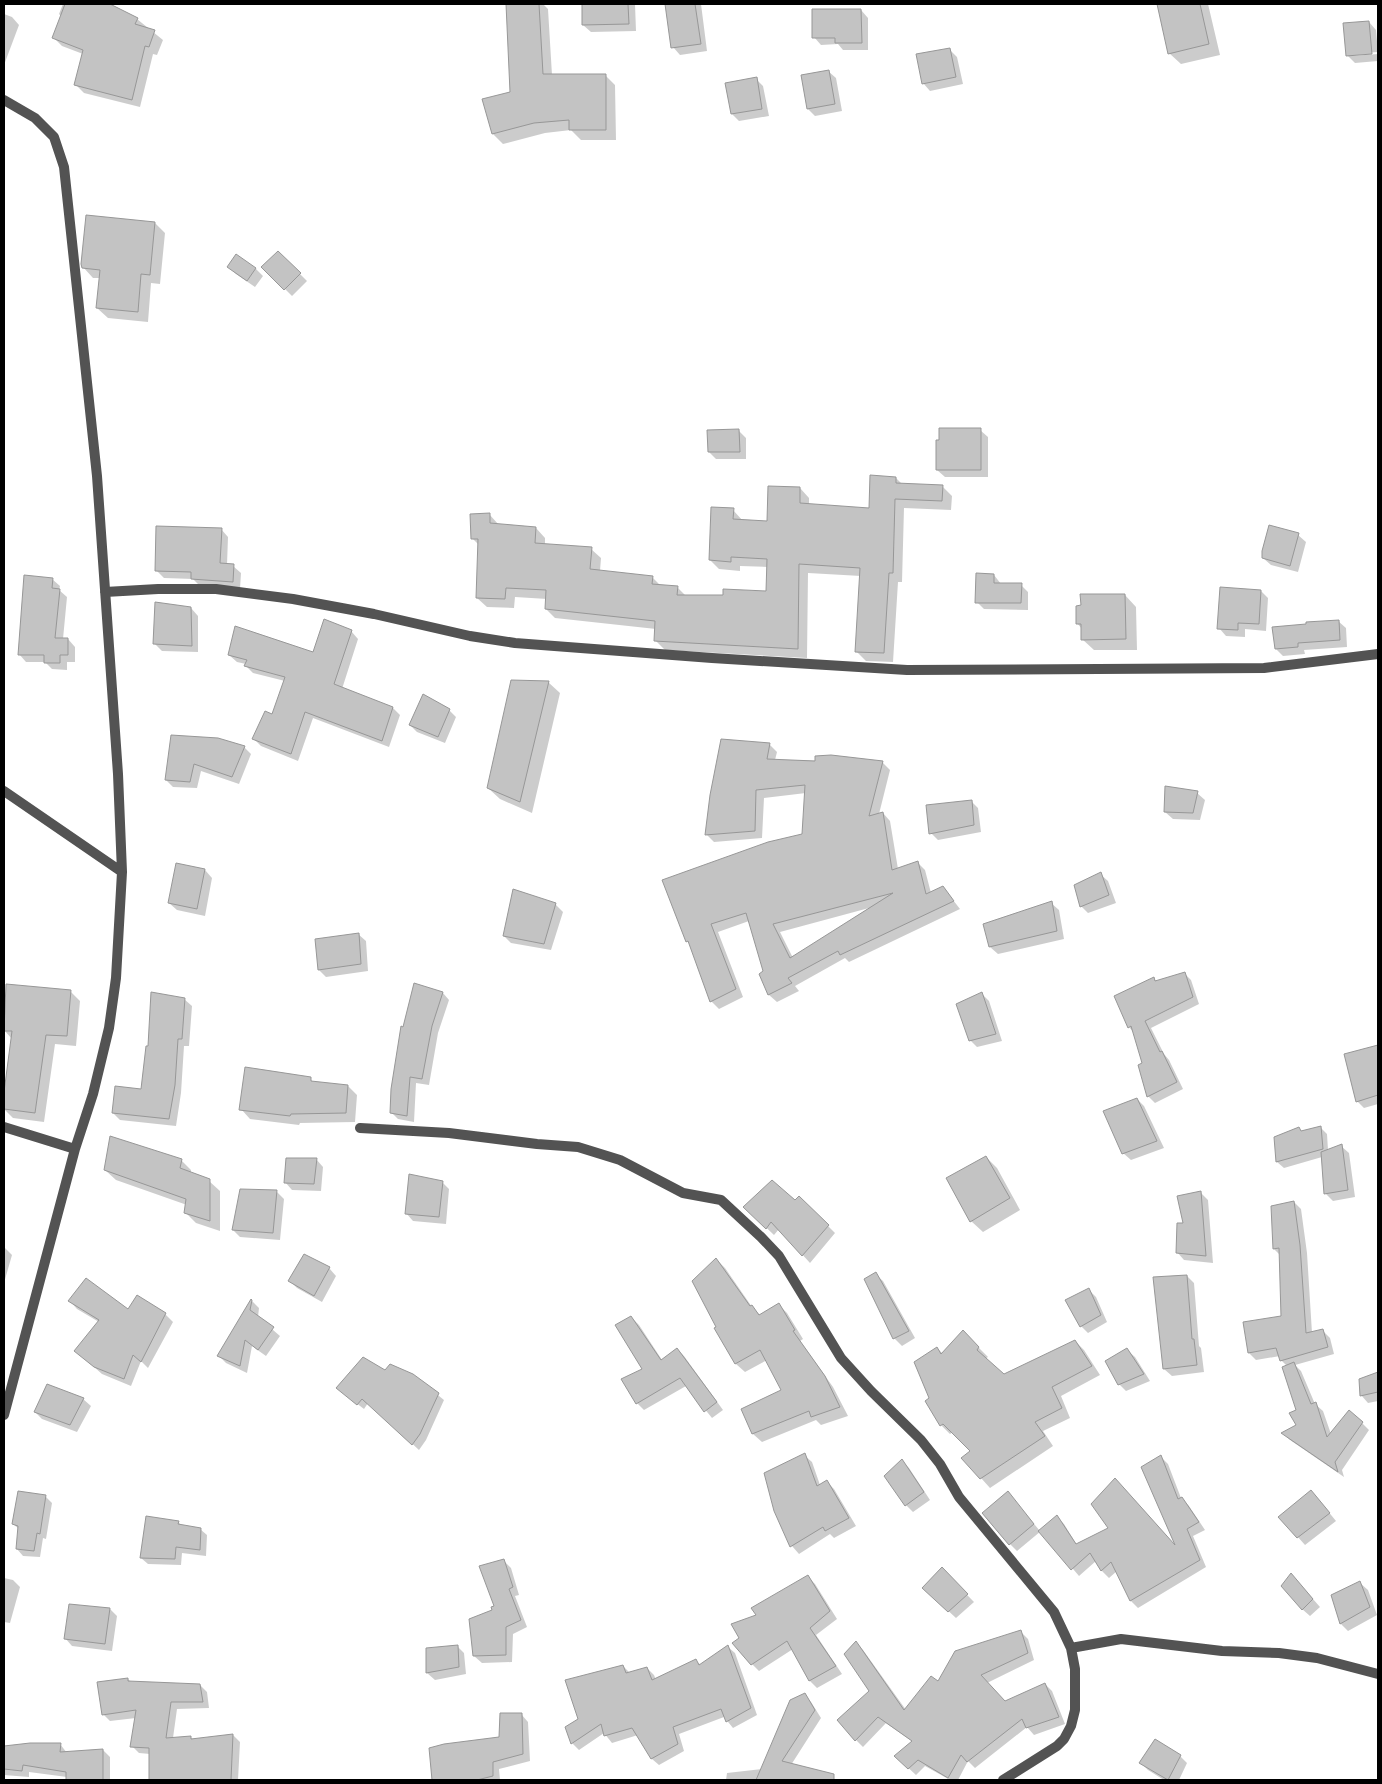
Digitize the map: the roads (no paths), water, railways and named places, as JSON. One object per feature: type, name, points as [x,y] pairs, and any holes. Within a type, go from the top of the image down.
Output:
[{"type":"street","points":[[4,100],[35,118],[54,137],[64,167],[96,476],[118,774],[122,872],[116,978],[109,1028],[93,1094],[74,1149],[12,1378],[4,1415]]},
{"type":"street","points":[[105,592],[158,588],[216,589],[293,599],[374,614],[470,636],[515,643],[907,670],[1264,668],[1378,654]]},
{"type":"street","points":[[4,791],[122,872]]},
{"type":"street","points":[[4,1127],[74,1149]]},
{"type":"street","points":[[360,1128],[449,1133],[578,1147],[620,1160],[682,1192],[721,1200],[761,1237],[778,1256],[842,1358],[870,1391],[921,1440],[940,1464],[959,1497],[1054,1612],[1071,1648],[1075,1668],[1076,1694],[1071,1726],[1064,1739],[1057,1746],[1002,1780]]},
{"type":"street","points":[[1071,1648],[1121,1639],[1222,1651],[1278,1652],[1317,1658],[1378,1674]]}]
